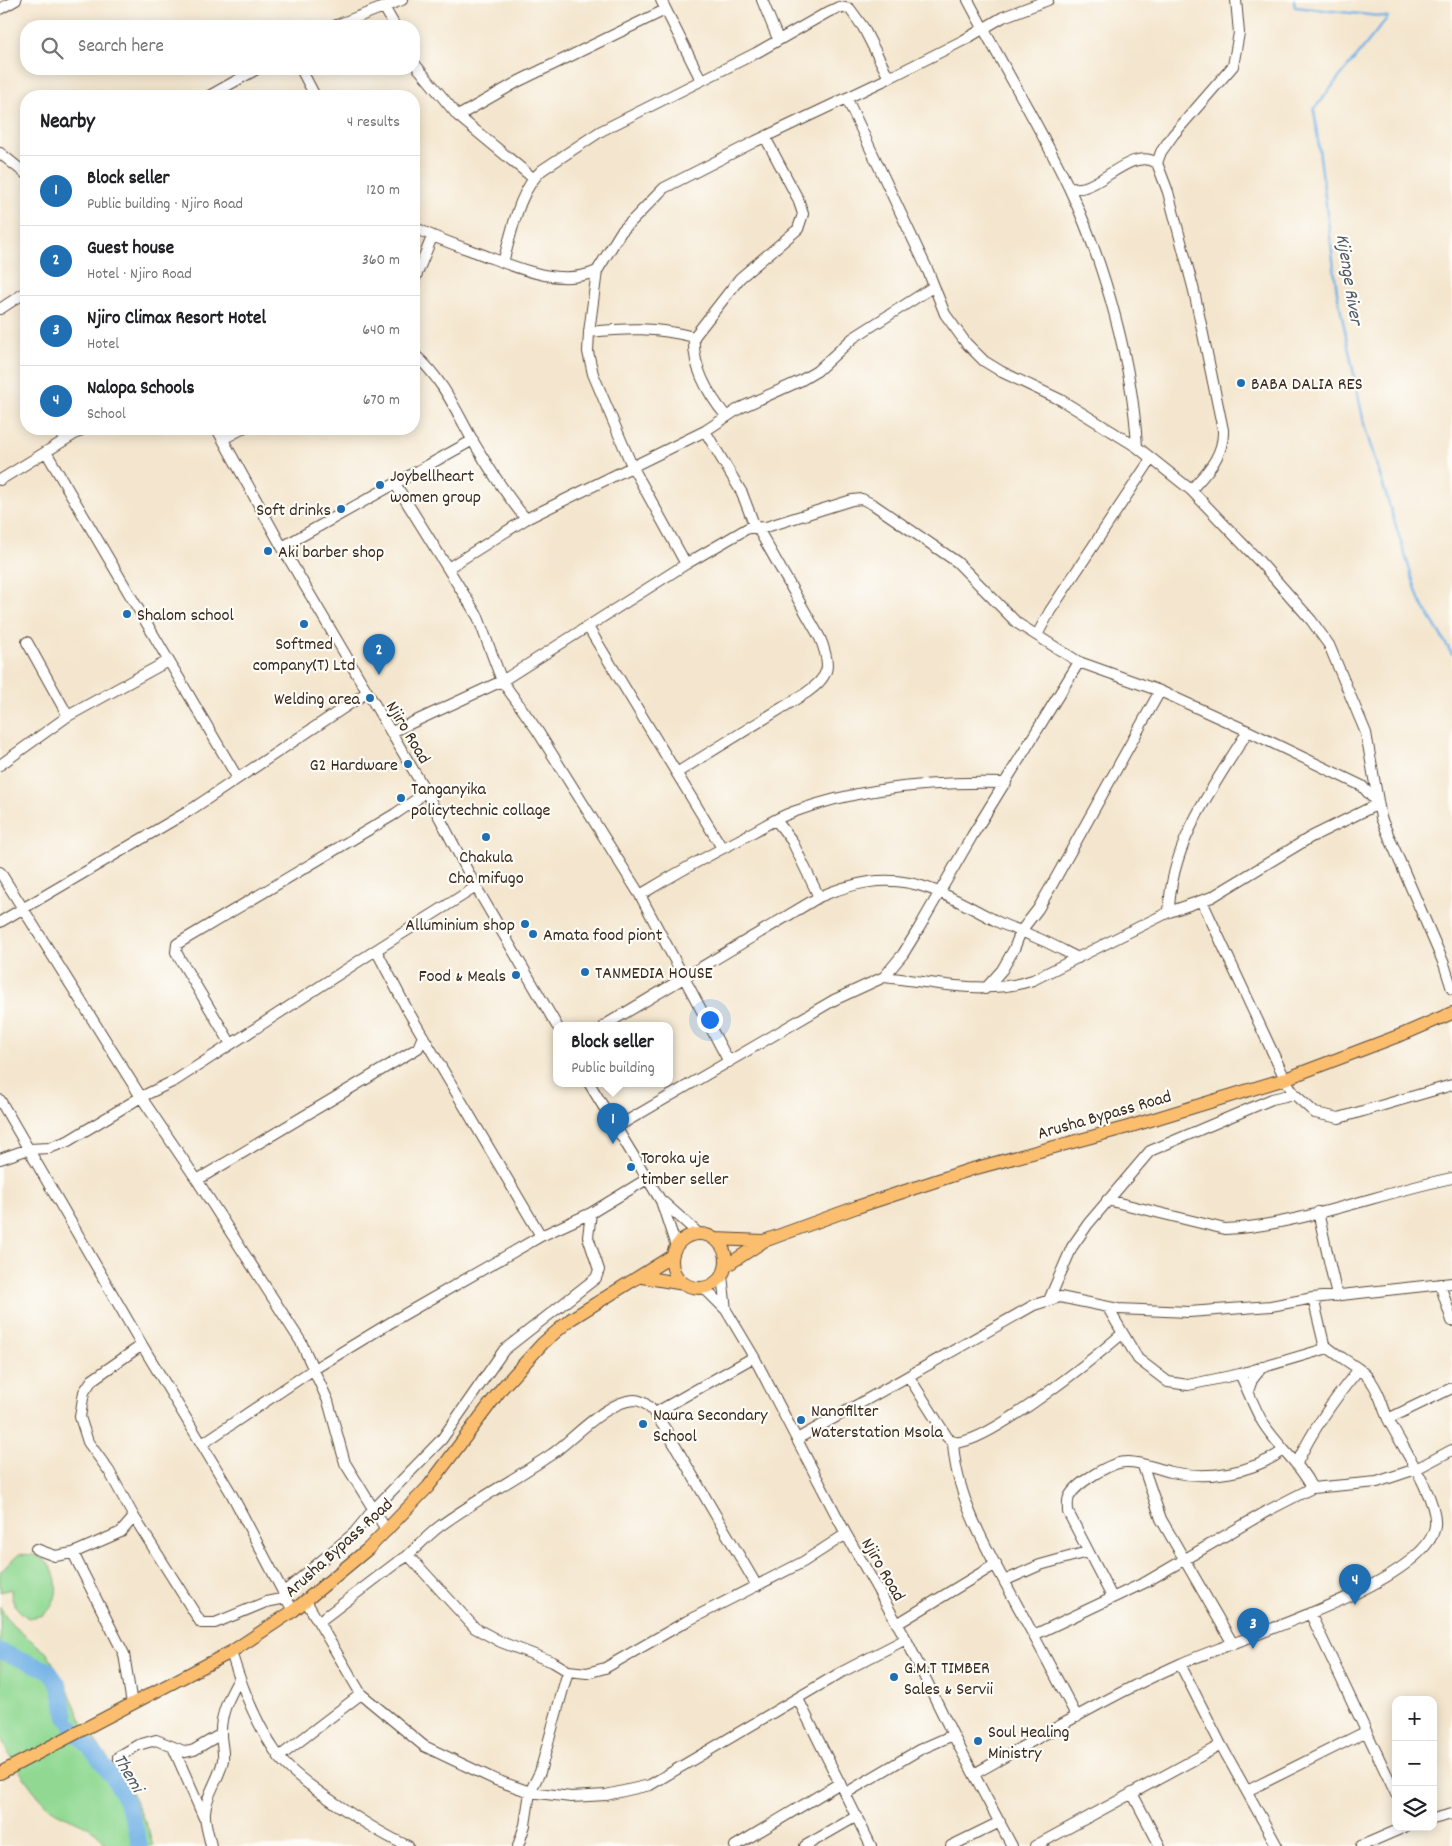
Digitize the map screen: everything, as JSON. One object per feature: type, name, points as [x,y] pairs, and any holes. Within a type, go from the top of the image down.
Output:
[{"type":"main road","name":"Arusha Bypass Road","points":[[704,1288],[717,1282],[724,1271],[764,1241],[969,1170],[1128,1127],[1285,1079],[1406,1033],[1452,1013]]},
{"type":"main road","name":"Arusha Bypass Road","points":[[5,1770],[231,1652],[293,1611],[387,1531],[428,1487],[502,1388],[543,1343],[571,1319],[642,1277],[690,1236],[699,1234],[714,1239],[764,1241]]},
{"type":"main road","points":[[714,1239],[724,1251],[724,1271]]},
{"type":"main road","points":[[674,1251],[674,1272],[684,1284]]},
{"type":"main road","points":[[642,1277],[704,1288]]},
{"type":"street","points":[[0,9],[16,0]]},
{"type":"street","points":[[349,20],[402,0]]},
{"type":"street","points":[[661,0],[701,80]]},
{"type":"street","points":[[762,0],[778,40]]},
{"type":"street","points":[[968,0],[1070,188],[1112,305],[1135,415],[1137,447]]},
{"type":"street","points":[[686,564],[632,466],[593,374],[588,352],[588,332],[597,271],[621,232],[650,200],[664,188],[889,78],[984,29],[1003,17],[1048,0]]},
{"type":"street","points":[[1191,490],[1220,454],[1223,430],[1194,291],[1168,192],[1157,163],[1161,152],[1173,134],[1233,66],[1239,33],[1236,0]]},
{"type":"street","points":[[384,6],[392,20]]},
{"type":"street","points":[[503,262],[515,223],[533,178],[566,153],[601,132],[828,12],[845,7],[850,9],[863,27],[889,78]]},
{"type":"street","points":[[458,116],[519,81],[666,10]]},
{"type":"street","points":[[420,71],[458,116],[533,178]]},
{"type":"street","points":[[220,90],[246,75]]},
{"type":"street","points":[[304,75],[312,90]]},
{"type":"street","points":[[847,99],[928,271],[933,288],[955,330],[984,361],[1002,372],[1061,400],[1137,447],[1191,490],[1260,562],[1329,645],[1366,733],[1381,818],[1412,894],[1444,964],[1452,989]]},
{"type":"street","points":[[726,416],[710,397],[701,377],[693,346],[694,337],[740,278],[798,229],[804,214],[765,137]]},
{"type":"street","points":[[0,153],[20,169]]},
{"type":"street","points":[[1070,188],[1085,187],[1144,158],[1157,163]]},
{"type":"street","points":[[420,230],[432,237],[546,275],[584,276],[597,271]]},
{"type":"street","points":[[420,266],[432,237]]},
{"type":"street","points":[[448,568],[526,519],[705,431],[726,416],[817,371],[853,338],[933,288]]},
{"type":"street","points":[[0,309],[20,296]]},
{"type":"street","points":[[588,332],[626,328],[664,329],[694,337]]},
{"type":"street","points":[[420,360],[434,374],[446,391],[473,440],[509,498],[526,519]]},
{"type":"street","points":[[678,772],[820,683],[825,676],[827,656],[820,638],[756,527],[742,493],[705,431]]},
{"type":"street","points":[[0,480],[74,435]]},
{"type":"street","name":"Njiro Road","points":[[221,435],[282,548],[366,693],[392,732],[425,790],[476,888],[555,1022]]},
{"type":"street","points":[[223,439],[231,435]]},
{"type":"street","points":[[282,548],[473,440]]},
{"type":"street","points":[[46,452],[237,777]]},
{"type":"street","points":[[1037,636],[1050,611],[1151,459]]},
{"type":"street","points":[[396,485],[478,617],[502,681],[532,722],[640,895],[686,978],[729,1062]]},
{"type":"street","points":[[392,732],[502,681],[686,564],[739,533],[756,527],[764,528],[852,500],[862,499],[874,505],[958,562],[1011,618],[1079,662],[1160,691],[1248,731],[1362,786],[1378,804]]},
{"type":"street","points":[[588,627],[678,772],[722,848]]},
{"type":"street","points":[[27,642],[68,716]]},
{"type":"street","points":[[0,766],[68,716],[168,660]]},
{"type":"street","points":[[615,1128],[834,1000],[884,977],[903,954],[1079,662]]},
{"type":"street","points":[[985,989],[1002,970],[1014,949],[1021,931],[1038,909],[1054,883],[1160,691]]},
{"type":"street","points":[[0,922],[189,811],[237,777],[366,693]]},
{"type":"street","points":[[1169,912],[1174,867],[1198,811],[1248,731]]},
{"type":"street","points":[[640,895],[688,865],[776,820],[821,803],[892,788],[944,783],[1006,783]]},
{"type":"street","points":[[231,1044],[180,959],[175,947],[177,944],[396,814],[417,799],[425,790]]},
{"type":"street","points":[[884,977],[985,989],[1017,985],[1033,980],[1169,912],[1202,901],[1311,837],[1378,804]]},
{"type":"street","points":[[776,820],[792,841],[819,897]]},
{"type":"street","points":[[0,872],[141,1097],[281,1309],[314,1369],[328,1402],[345,1463],[387,1531]]},
{"type":"street","points":[[610,1022],[819,897],[856,884],[891,880],[940,891],[1000,923],[1078,958]]},
{"type":"street","points":[[0,1159],[29,1149],[49,1148],[68,1141],[141,1097],[176,1080],[376,950],[476,888]]},
{"type":"street","points":[[1202,901],[1285,1079],[1294,1094],[1315,1113],[1339,1118],[1452,1085]]},
{"type":"street","points":[[376,950],[423,1036],[541,1236]]},
{"type":"street","points":[[197,1180],[418,1048],[423,1036]]},
{"type":"street","points":[[592,1087],[615,1128],[661,1201],[699,1234]]},
{"type":"street","points":[[1049,1300],[1072,1248],[1107,1200],[1150,1150],[1272,1099],[1294,1094]]},
{"type":"street","points":[[0,1100],[142,1345],[240,1508],[293,1611]]},
{"type":"street","points":[[1107,1200],[1225,1229],[1261,1226],[1452,1178]]},
{"type":"street","points":[[202,1444],[314,1369],[541,1236],[591,1213],[647,1179]]},
{"type":"street","points":[[661,1201],[674,1251]]},
{"type":"street","points":[[1318,1212],[1337,1296]]},
{"type":"street","points":[[142,1345],[92,1380],[84,1392],[80,1417],[88,1442],[118,1485],[134,1517],[200,1624],[215,1623],[284,1596],[354,1533],[373,1510],[442,1439],[504,1350],[596,1278],[599,1270],[588,1237],[591,1213]]},
{"type":"street","name":"Njiro Road","points":[[724,1271],[726,1310]]},
{"type":"street","points":[[797,1439],[1034,1306],[1060,1297],[1108,1308],[1189,1312],[1271,1306],[1313,1298],[1452,1283]]},
{"type":"street","points":[[1440,1284],[1452,1321]]},
{"type":"street","name":"Njiro Road","points":[[704,1288],[726,1310],[754,1357],[846,1534],[906,1639],[953,1735],[1012,1846]]},
{"type":"street","points":[[974,1774],[1077,1717],[1180,1664],[1310,1613],[1359,1591],[1408,1563],[1427,1545],[1435,1525],[1434,1514],[1416,1469],[1388,1419],[1382,1398],[1371,1381],[1360,1369],[1328,1348],[1321,1338],[1313,1298]]},
{"type":"street","points":[[1108,1308],[1138,1359],[1168,1382],[1188,1385],[1240,1374],[1328,1348]]},
{"type":"street","points":[[909,1377],[947,1437],[953,1442],[969,1440],[992,1429],[1092,1360],[1122,1334]]},
{"type":"street","points":[[655,1413],[754,1357]]},
{"type":"street","points":[[1248,1391],[1252,1380],[1262,1367]]},
{"type":"street","points":[[1297,1463],[1312,1431],[1333,1399],[1360,1369]]},
{"type":"street","points":[[1240,1374],[1263,1423],[1297,1463],[1312,1488]]},
{"type":"street","points":[[1388,1419],[1452,1388]]},
{"type":"street","points":[[320,1621],[406,1557],[438,1527],[554,1452],[615,1406],[632,1400],[641,1401],[655,1413],[757,1586]]},
{"type":"street","points":[[953,1442],[954,1467],[961,1493],[1004,1581],[1077,1717]]},
{"type":"street","points":[[1112,1597],[1087,1552],[1068,1512],[1068,1498],[1077,1487],[1106,1469],[1128,1462],[1191,1475],[1209,1476],[1263,1463],[1284,1450]]},
{"type":"street","points":[[1034,1636],[1185,1561],[1269,1510],[1312,1488],[1377,1482],[1416,1469],[1452,1450]]},
{"type":"street","points":[[1143,1466],[1161,1519],[1233,1644]]},
{"type":"street","points":[[36,1549],[55,1556],[73,1553],[121,1532],[134,1517]]},
{"type":"street","points":[[406,1557],[415,1561],[458,1612],[475,1628],[501,1642],[553,1662],[568,1672],[597,1672],[687,1621],[803,1562],[846,1534]]},
{"type":"street","points":[[1004,1581],[1040,1565],[1087,1552]]},
{"type":"street","points":[[73,1553],[124,1654],[132,1704]]},
{"type":"street","points":[[897,1624],[996,1564]]},
{"type":"street","points":[[306,1600],[361,1694],[424,1746],[496,1780],[530,1792],[584,1798],[639,1789],[668,1775],[840,1673],[906,1639]]},
{"type":"street","points":[[1310,1613],[1392,1786]]},
{"type":"street","points":[[231,1652],[239,1679],[262,1729],[279,1757],[290,1769],[397,1844],[408,1846]]},
{"type":"street","points":[[1180,1664],[1221,1745],[1277,1846]]},
{"type":"street","points":[[518,1846],[525,1825],[530,1792],[540,1772],[568,1672]]},
{"type":"street","points":[[206,1823],[206,1805],[223,1762],[224,1748],[221,1734],[224,1713],[230,1695],[239,1679]]},
{"type":"street","points":[[279,1757],[361,1694]]},
{"type":"street","points":[[798,1699],[872,1846]]},
{"type":"street","points":[[1247,1791],[1365,1732]]},
{"type":"street","points":[[118,1756],[138,1745],[156,1740],[186,1752],[194,1750],[221,1734]]},
{"type":"street","points":[[734,1846],[843,1788],[953,1735]]},
{"type":"street","points":[[1035,1846],[1221,1745]]},
{"type":"street","points":[[173,1747],[206,1823],[211,1846]]},
{"type":"street","points":[[1132,1794],[1160,1846]]},
{"type":"street","points":[[1437,1818],[1452,1814]]},
{"type":"street","points":[[805,1846],[857,1816]]},
{"type":"street","points":[[951,1846],[1000,1822]]},
{"type":"street","points":[[1360,1846],[1392,1828]]},
{"type":"green space","points":[[19,1554],[34,1555],[43,1559],[54,1573],[56,1592],[54,1601],[50,1609],[41,1616],[28,1618],[15,1605],[11,1589],[0,1592],[0,1572]]},
{"type":"green space","points":[[0,1607],[12,1625],[47,1653],[67,1687],[81,1720],[131,1792],[149,1831],[153,1846],[105,1846],[102,1839],[89,1828],[50,1808],[37,1794],[13,1761],[2,1741],[0,1733]]},
{"type":"waterway","name":"Kijenge River","points":[[1294,0],[1295,7],[1388,17],[1314,109],[1337,292],[1365,428],[1419,599],[1452,654]]},
{"type":"waterway","name":"Themi","points":[[0,1651],[48,1670],[59,1685],[66,1717]]},
{"type":"waterway","name":"Themi","points":[[72,1727],[107,1769],[120,1789],[130,1811],[140,1846]]},
{"type":"place","name":"BABA DALIA RES","points":[[1241,383]]},
{"type":"place","name":"Joybellheart women group","points":[[380,485]]},
{"type":"place","name":"Soft drinks","points":[[341,509]]},
{"type":"place","name":"Aki barber shop","points":[[268,551]]},
{"type":"place","name":"Shalom school","points":[[127,614]]},
{"type":"place","name":"Softmed company(T) Ltd","points":[[304,624]]},
{"type":"place","name":"Guest house","points":[[379,675]]},
{"type":"place","name":"Welding area","points":[[370,698]]},
{"type":"place","name":"G2 Hardware","points":[[408,764]]},
{"type":"place","name":"Tanganyika policytechnic collage","points":[[401,798]]},
{"type":"place","name":"Chakula Cha mifugo","points":[[486,837]]},
{"type":"place","name":"Alluminium shop","points":[[525,924]]},
{"type":"place","name":"Amata food piont","points":[[533,934]]},
{"type":"place","name":"TANMEDIA HOUSE","points":[[585,972]]},
{"type":"place","name":"Food & Meals","points":[[516,975]]},
{"type":"place","name":"Block seller","points":[[613,1144]]},
{"type":"place","name":"Toroka uje timber seller","points":[[631,1167]]},
{"type":"place","name":"Nanofilter Waterstation Msola","points":[[801,1420]]},
{"type":"place","name":"Naura Secondary School","points":[[643,1424]]},
{"type":"place","name":"Nalopa Schools","points":[[1355,1605]]},
{"type":"place","name":"Njiro Climax Resort Hotel","points":[[1253,1649]]},
{"type":"place","name":"G.M.T TIMBER Sales & Servii","points":[[894,1677]]},
{"type":"place","name":"Soul Healing Ministry","points":[[978,1741]]}]
